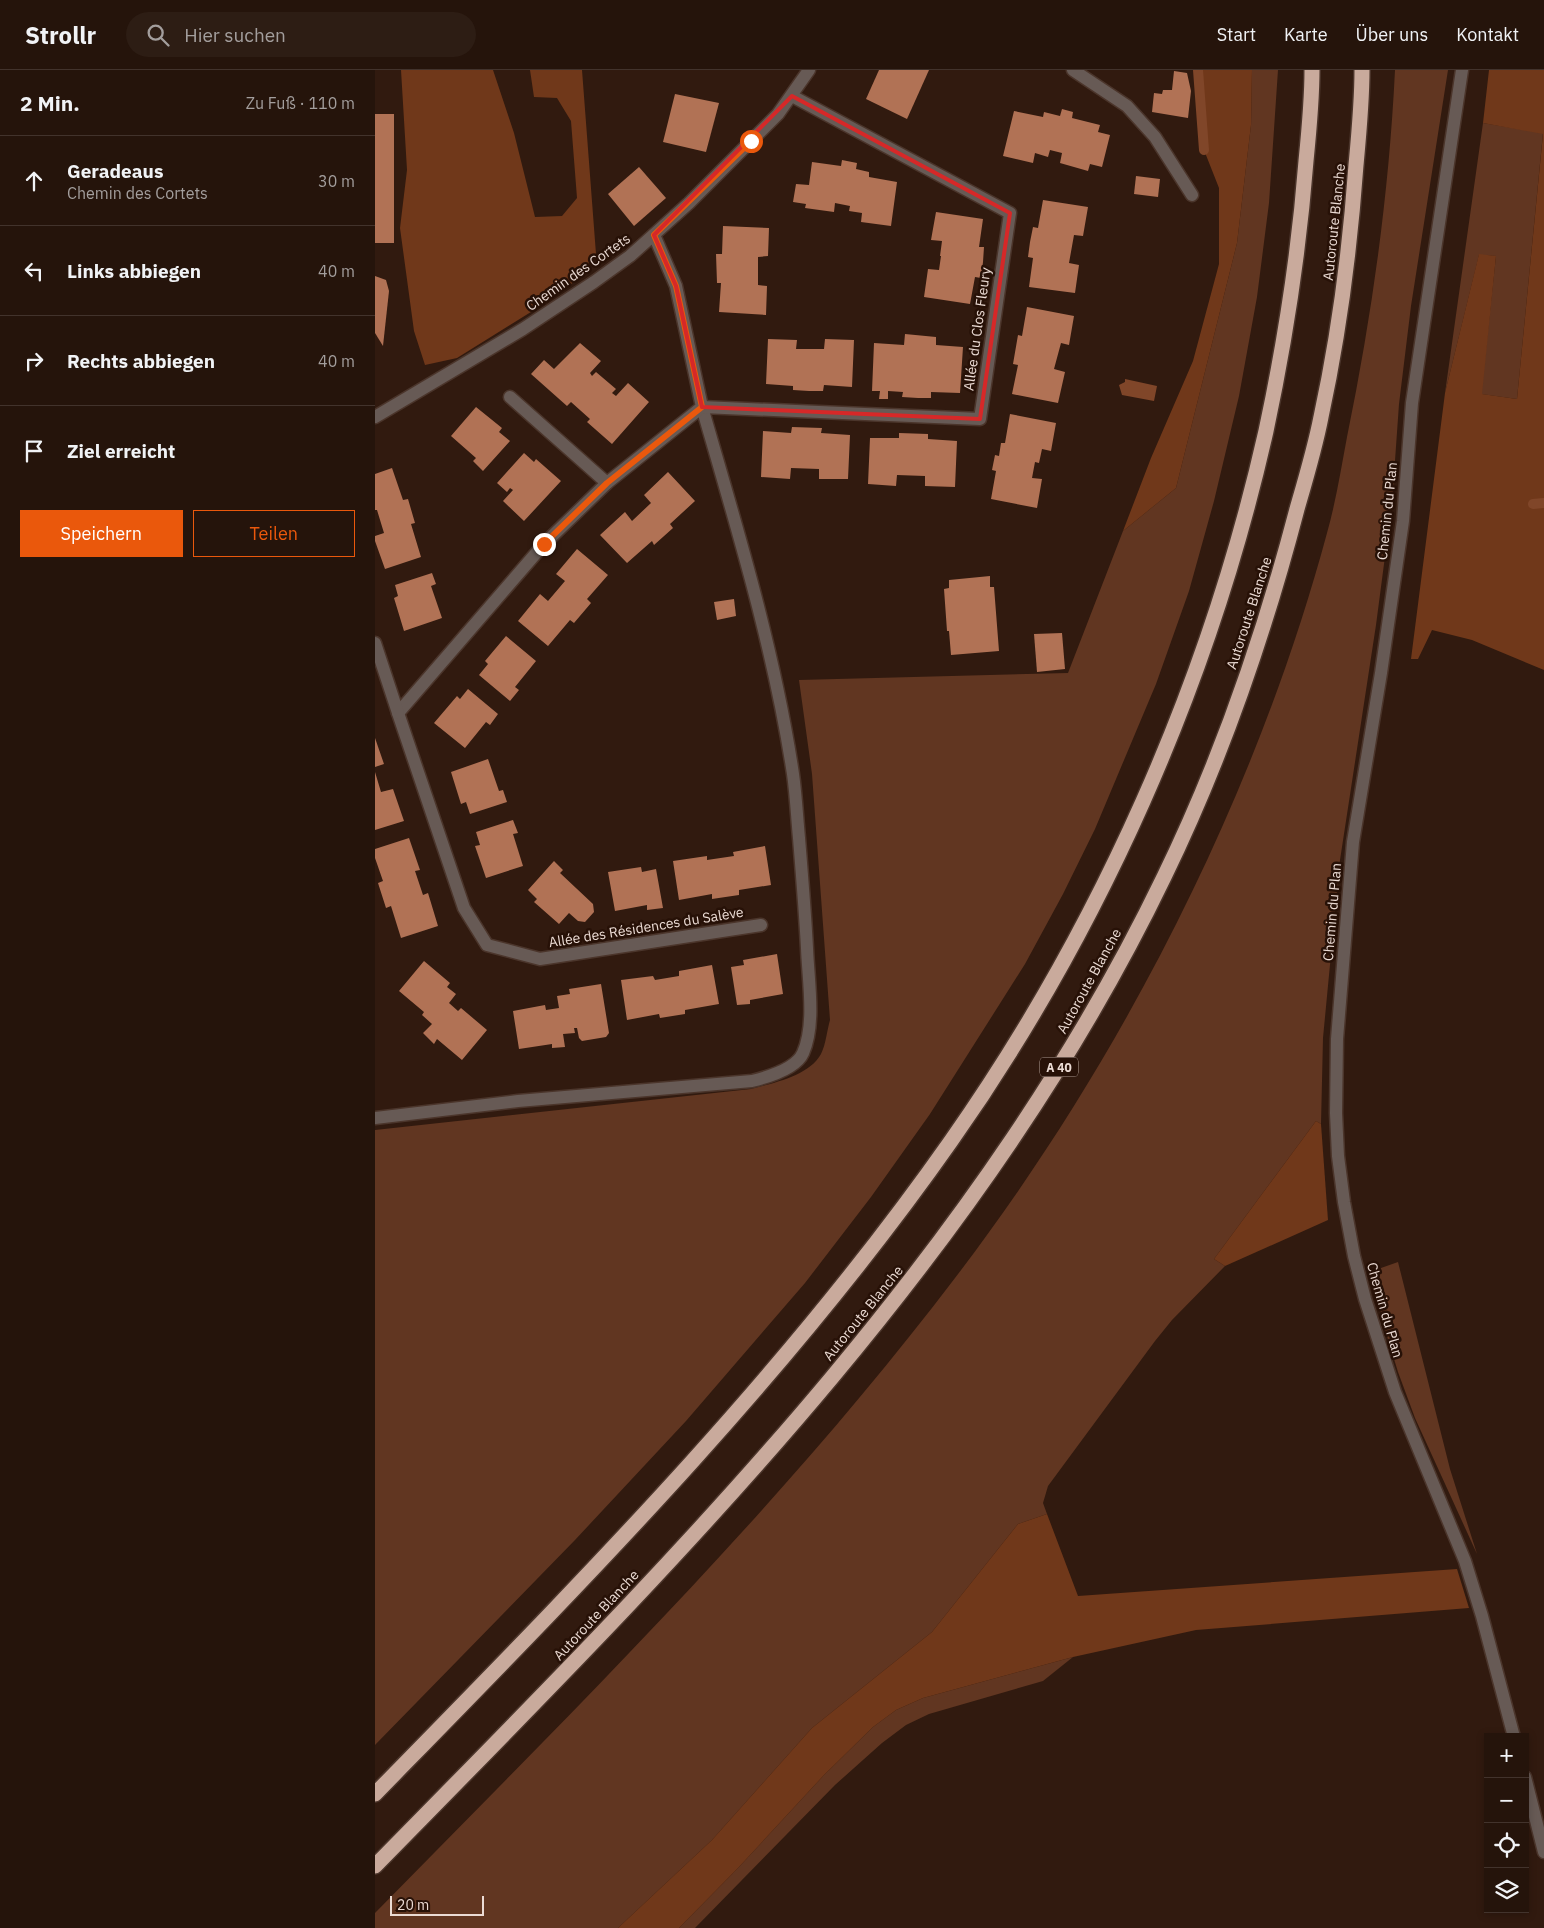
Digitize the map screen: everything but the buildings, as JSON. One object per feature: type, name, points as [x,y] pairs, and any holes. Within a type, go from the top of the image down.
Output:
[{"type":"highway","points":[[375,1794],[682,1473],[755,1392],[879,1239],[953,1139],[1018,1039],[1058,969],[1104,883],[1147,791],[1202,655],[1235,553],[1254,482],[1274,392],[1287,319],[1301,225],[1312,70]]},
{"type":"highway","name":"Autoroute Blanche","points":[[375,1866],[632,1601],[787,1431],[853,1352],[985,1179],[1060,1066],[1121,959],[1163,880],[1190,820],[1238,697],[1277,587],[1321,419],[1337,329],[1352,226],[1362,70]]},
{"type":"street","name":"Chemin des Cortets","points":[[375,417],[531,324],[630,256],[689,203],[778,114],[809,70]]},
{"type":"street","points":[[1073,70],[1127,106],[1155,137],[1192,195]]},
{"type":"street","name":"Chemin du Plan","points":[[1462,70],[1412,403],[1403,521],[1381,673],[1353,842],[1344,938],[1335,1082],[1337,1140],[1344,1202],[1354,1256],[1365,1299],[1395,1392],[1465,1561],[1512,1733]]},
{"type":"street","name":"Allée du Clos Fleury","points":[[702,407],[979,419],[1010,213],[792,96]]},
{"type":"street","points":[[375,1118],[518,1101],[752,1081],[772,1076],[795,1062],[803,1054],[810,1020],[806,918],[793,775],[771,661],[738,532],[702,407],[676,286],[654,235]]},
{"type":"street","points":[[510,397],[607,483]]},
{"type":"street","points":[[398,713],[544,544],[607,483],[702,407]]},
{"type":"street","name":"Allée des Résidences du Salève","points":[[375,643],[464,908],[487,945],[540,959],[761,925]]},
{"type":"street","points":[[1525,1778],[1544,1852]]},
{"type":"highlighted area","points":[[792,96],[1010,213],[980,419],[702,407],[676,286],[654,235]]},
{"type":"shaded area","points":[[401,70],[493,70],[514,133],[535,217],[562,216],[577,198],[571,121],[557,98],[534,97],[530,70],[582,70],[596,254],[579,278],[547,302],[457,358],[425,365],[414,331],[400,228],[407,170]]},
{"type":"shaded area","points":[[1198,70],[1252,70],[1251,125],[1237,243],[1176,488],[1123,531],[1151,458],[1193,361],[1219,264],[1219,188],[1204,150]]},
{"type":"shaded area","points":[[1252,70],[1278,70],[1269,203],[1257,297],[1239,396],[1214,501],[1189,591],[1156,684],[1095,829],[1063,894],[1025,964],[930,1114],[871,1197],[805,1283],[686,1421],[575,1540],[375,1745],[375,1130],[751,1089],[790,1077],[808,1068],[815,1062],[823,1050],[830,1020],[812,774],[799,680],[1068,673],[1123,531],[1176,488],[1237,243],[1251,125]]},
{"type":"shaded area","points":[[1395,70],[1448,70],[1411,306],[1399,404],[1392,503],[1376,625],[1340,860],[1323,1038],[1321,1124],[1316,1121],[1214,1259],[1225,1266],[1172,1320],[1155,1341],[1048,1486],[1043,1503],[1047,1514],[1018,1524],[932,1632],[812,1728],[712,1840],[618,1928],[375,1928],[375,1913],[526,1760],[675,1604],[819,1445],[888,1363],[955,1278],[1016,1195],[1073,1107],[1127,1017],[1177,923],[1222,828],[1262,730],[1297,632],[1327,533],[1338,485],[1372,300],[1384,208]]},
{"type":"shaded area","points":[[1489,70],[1544,70],[1544,670],[1472,640],[1432,630],[1418,659],[1411,659],[1445,393],[1479,254],[1496,256],[1482,394],[1517,399],[1543,134],[1483,123]]},
{"type":"shaded area","points":[[1483,123],[1543,133],[1517,399],[1481,394],[1496,256],[1479,255],[1445,393]]},
{"type":"shaded area","points":[[1125,379],[1157,386],[1154,401],[1122,395],[1119,385],[1125,382]]},
{"type":"shaded area","points":[[1316,1121],[1321,1124],[1328,1220],[1225,1266],[1214,1259]]},
{"type":"shaded area","points":[[1398,1262],[1450,1469],[1477,1554],[1415,1418],[1384,1326],[1377,1295],[1381,1268]]},
{"type":"shaded area","points":[[1047,1514],[1078,1596],[1457,1569],[1469,1608],[1196,1630],[1073,1657],[923,1698],[896,1710],[873,1727],[824,1775],[738,1868],[679,1928],[618,1928],[712,1840],[812,1728],[932,1632],[1018,1524]]},
{"type":"shaded area","points":[[1073,1657],[1043,1681],[929,1714],[906,1725],[882,1743],[835,1785],[695,1928],[679,1928],[738,1868],[824,1775],[873,1727],[896,1710],[923,1698]]},
{"type":"waterway","points":[[1198,70],[1204,150]]},
{"type":"waterway","points":[[1533,504],[1544,503]]},
{"type":"route","points":[[544,544],[607,483],[702,407],[676,286],[654,235],[751,141]]}]
